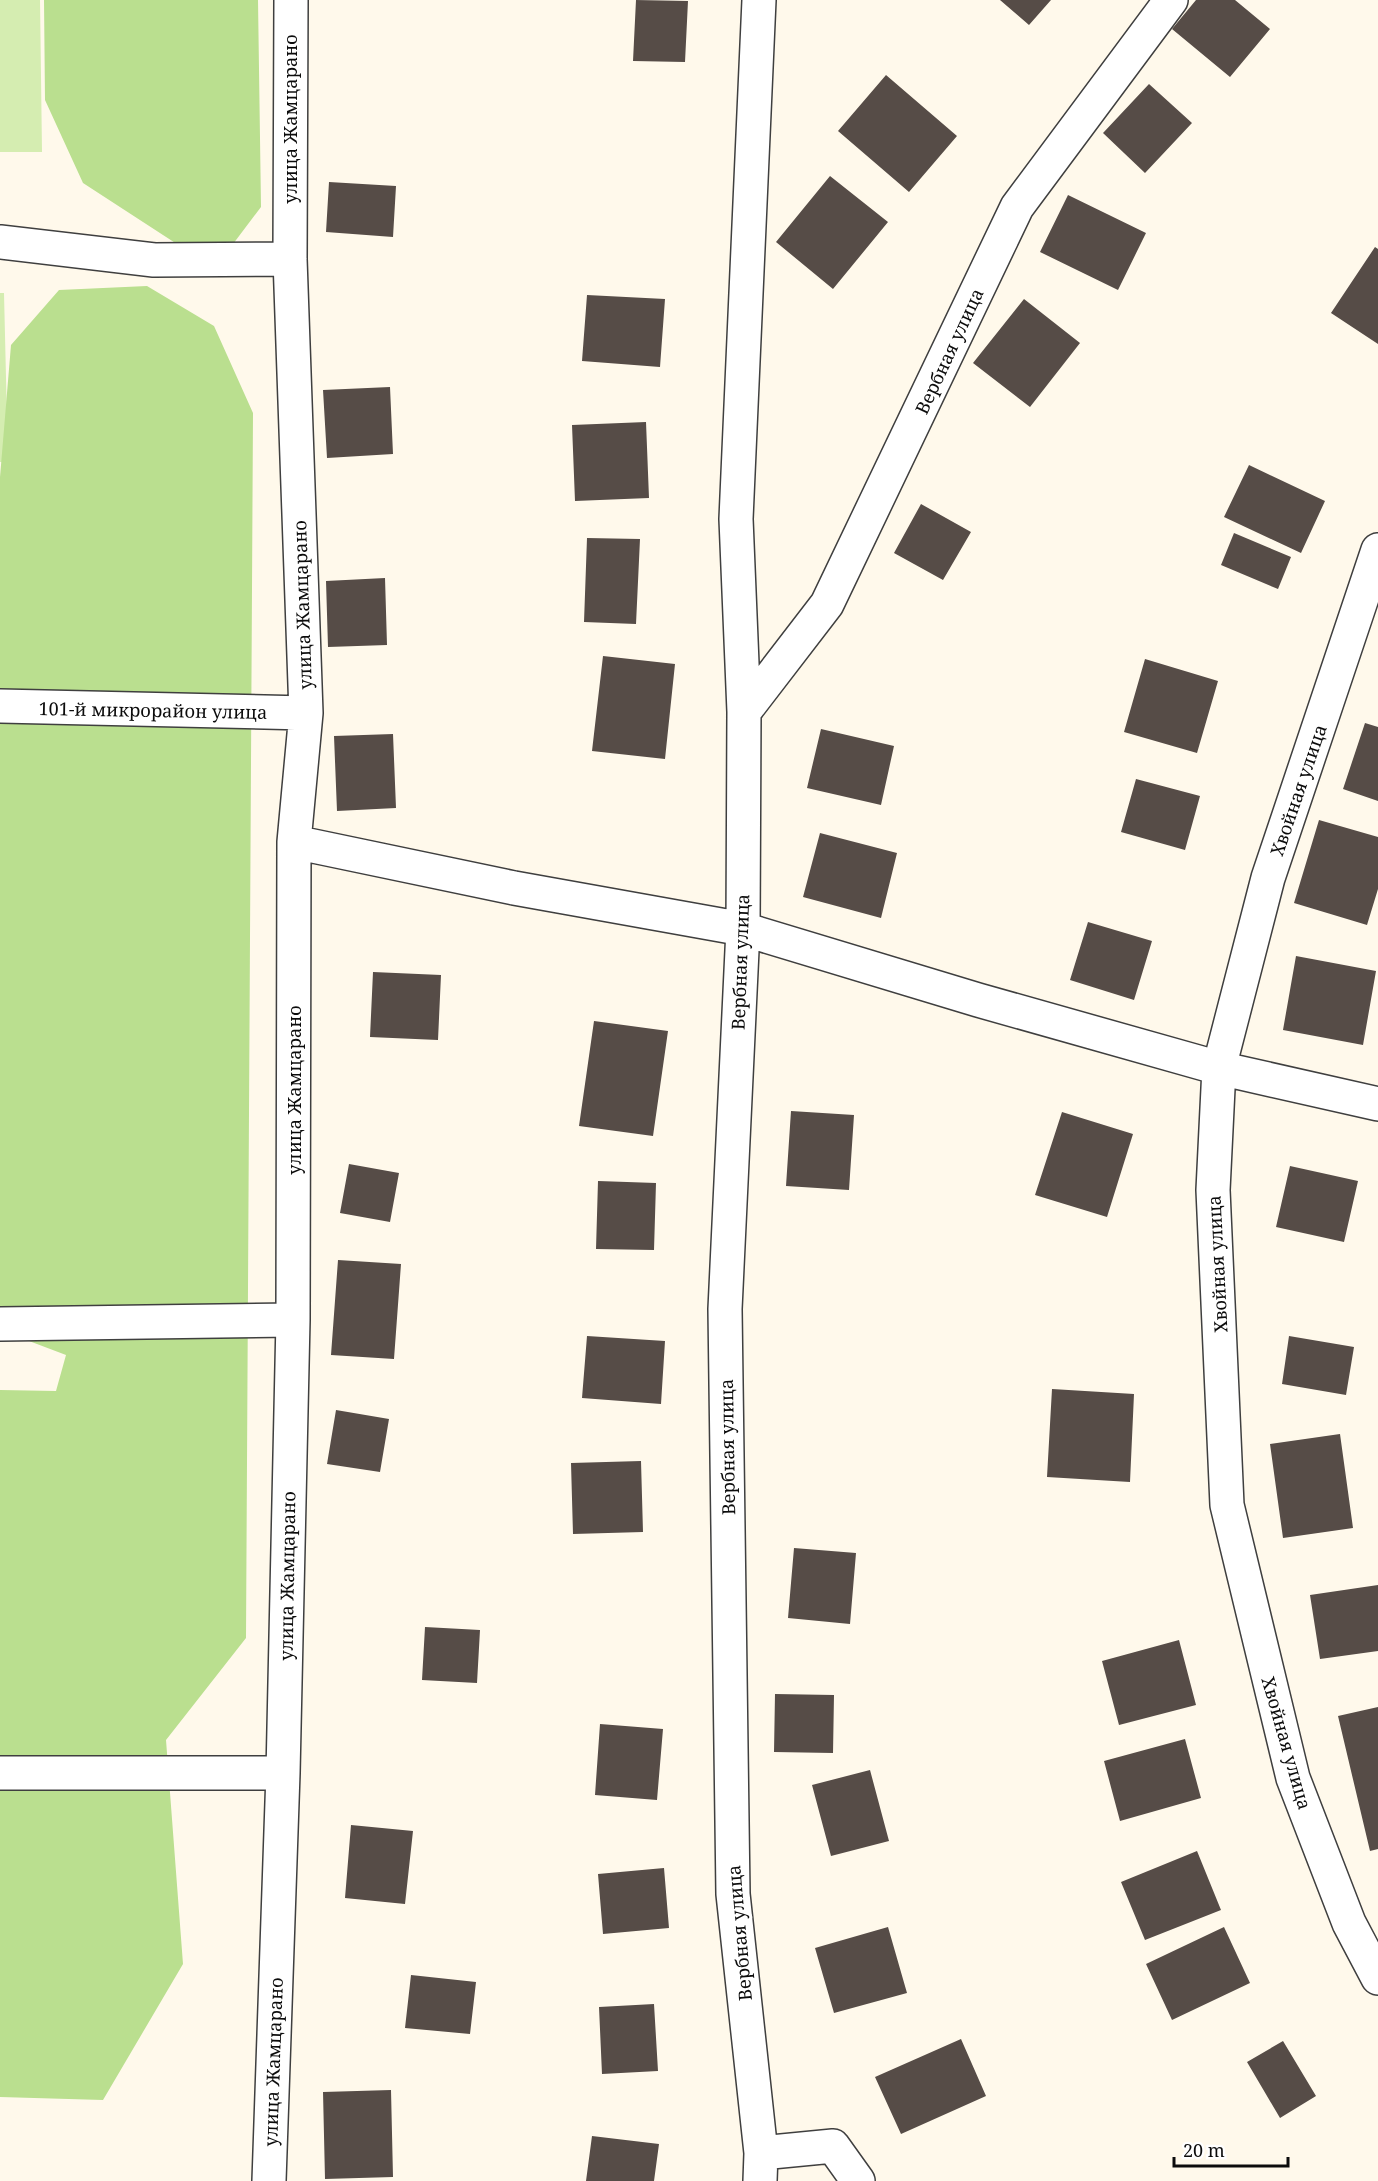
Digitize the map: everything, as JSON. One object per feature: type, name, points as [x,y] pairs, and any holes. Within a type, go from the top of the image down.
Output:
[{"type":"street","name":"улица Жамцарано","points":[[269,2181],[283,1773],[293,1320],[294,842],[306,713],[290,259],[291,0]]},
{"type":"street","name":"Вербная улица","points":[[759,0],[736,519],[744,712],[743,929],[725,1309],[733,1894],[761,2167]]},
{"type":"street","name":"Вербная улица","points":[[744,712],[827,604],[1017,207],[1172,0]]},
{"type":"street","points":[[0,242],[154,260],[290,259]]},
{"type":"street","name":"Хвойная улица","points":[[1378,550],[1268,878],[1220,1068],[1213,1190],[1227,1505],[1293,1778],[1349,1923],[1378,1978]]},
{"type":"street","name":"101-й микрорайон улица","points":[[0,706],[306,713]]},
{"type":"street","points":[[294,842],[514,888],[743,929],[978,1000],[1220,1068],[1378,1104]]},
{"type":"street","points":[[0,1324],[293,1320]]},
{"type":"street","points":[[0,1773],[283,1773]]},
{"type":"street","points":[[761,2167],[833,2146],[858,2181]]},
{"type":"green space","points":[[0,0],[40,0],[42,152],[0,152]]},
{"type":"green space","points":[[44,0],[258,0],[261,207],[230,248],[183,248],[83,183],[45,100]]},
{"type":"green space","points":[[147,286],[214,326],[253,413],[246,1638],[166,1740],[183,1964],[103,2100],[0,2097],[0,1390],[56,1391],[66,1355],[0,1330],[0,477],[11,345],[59,290]]},
{"type":"green space","points":[[0,293],[4,293],[8,462],[0,462]]},
{"type":"building","points":[[636,0],[688,1],[685,62],[633,61]]},
{"type":"building","points":[[1000,0],[1051,0],[1029,25]]},
{"type":"building","points":[[1196,0],[1235,0],[1270,29],[1230,77],[1172,29]]},
{"type":"building","points":[[886,75],[957,136],[909,192],[838,131]]},
{"type":"building","points":[[1149,84],[1192,123],[1145,173],[1103,133]]},
{"type":"building","points":[[830,176],[888,222],[833,289],[776,242]]},
{"type":"building","points":[[329,182],[396,186],[393,237],[326,232]]},
{"type":"building","points":[[1068,195],[1146,233],[1118,290],[1040,252]]},
{"type":"building","points":[[1375,247],[1378,249],[1378,344],[1331,313]]},
{"type":"building","points":[[587,295],[665,299],[660,367],[582,361]]},
{"type":"building","points":[[1024,299],[1080,343],[1030,407],[973,363]]},
{"type":"building","points":[[390,387],[393,454],[327,458],[323,390]]},
{"type":"building","points":[[646,422],[649,498],[575,501],[572,425]]},
{"type":"building","points":[[1249,465],[1325,501],[1301,553],[1224,517]]},
{"type":"building","points":[[921,504],[971,532],[943,580],[894,553]]},
{"type":"building","points":[[1234,533],[1291,557],[1278,589],[1221,565]]},
{"type":"building","points":[[587,538],[640,539],[636,624],[584,622]]},
{"type":"building","points":[[385,578],[387,645],[328,647],[326,581]]},
{"type":"building","points":[[603,656],[675,664],[665,759],[592,751]]},
{"type":"building","points":[[1145,659],[1218,681],[1197,753],[1124,732]]},
{"type":"building","points":[[1365,723],[1378,727],[1378,801],[1343,789]]},
{"type":"building","points":[[821,729],[894,746],[881,805],[807,788]]},
{"type":"building","points":[[393,734],[396,808],[337,811],[334,736]]},
{"type":"building","points":[[1136,779],[1200,796],[1185,850],[1121,832]]},
{"type":"building","points":[[1319,820],[1378,837],[1378,889],[1367,925],[1294,903]]},
{"type":"building","points":[[820,833],[897,853],[881,918],[803,897]]},
{"type":"building","points":[[1088,922],[1152,941],[1134,1000],[1070,980]]},
{"type":"building","points":[[1296,956],[1376,971],[1363,1045],[1283,1030]]},
{"type":"building","points":[[373,972],[441,975],[438,1040],[370,1037]]},
{"type":"building","points":[[594,1021],[668,1031],[653,1136],[579,1126]]},
{"type":"building","points":[[791,1111],[854,1115],[849,1190],[786,1186]]},
{"type":"building","points":[[1062,1112],[1133,1134],[1107,1217],[1035,1195]]},
{"type":"building","points":[[349,1164],[399,1173],[390,1222],[340,1213]]},
{"type":"building","points":[[1290,1166],[1358,1181],[1344,1242],[1276,1227]]},
{"type":"building","points":[[598,1181],[656,1183],[654,1250],[596,1249]]},
{"type":"building","points":[[338,1260],[401,1264],[394,1359],[331,1355]]},
{"type":"building","points":[[587,1336],[665,1341],[661,1404],[582,1398]]},
{"type":"building","points":[[1289,1336],[1354,1347],[1346,1395],[1282,1384]]},
{"type":"building","points":[[1052,1389],[1134,1394],[1130,1482],[1047,1477]]},
{"type":"building","points":[[336,1410],[389,1419],[380,1472],[327,1464]]},
{"type":"building","points":[[1340,1434],[1353,1528],[1283,1538],[1270,1444]]},
{"type":"building","points":[[641,1461],[643,1532],[573,1534],[571,1463]]},
{"type":"building","points":[[794,1548],[856,1553],[850,1624],[788,1618]]},
{"type":"building","points":[[1378,1585],[1378,1651],[1320,1659],[1310,1595]]},
{"type":"building","points":[[425,1627],[480,1630],[477,1683],[422,1680]]},
{"type":"building","points":[[1179,1640],[1196,1705],[1119,1725],[1102,1661]]},
{"type":"building","points":[[775,1694],[834,1695],[833,1753],[774,1752]]},
{"type":"building","points":[[1378,1707],[1378,1849],[1370,1851],[1338,1716]]},
{"type":"building","points":[[600,1724],[663,1729],[657,1800],[595,1795]]},
{"type":"building","points":[[1185,1739],[1201,1798],[1120,1821],[1104,1761]]},
{"type":"building","points":[[870,1770],[889,1841],[831,1856],[812,1785]]},
{"type":"building","points":[[351,1825],[413,1831],[405,1904],[345,1898]]},
{"type":"building","points":[[1197,1851],[1221,1910],[1145,1940],[1121,1882]]},
{"type":"building","points":[[664,1868],[669,1928],[603,1934],[598,1874]]},
{"type":"building","points":[[888,1927],[907,1993],[834,2013],[815,1948]]},
{"type":"building","points":[[1224,1927],[1250,1983],[1172,2020],[1146,1964]]},
{"type":"building","points":[[411,1975],[476,1982],[470,2034],[405,2028]]},
{"type":"building","points":[[654,2004],[658,2071],[602,2074],[599,2007]]},
{"type":"building","points":[[961,2039],[986,2096],[901,2134],[875,2077]]},
{"type":"building","points":[[1283,2041],[1316,2096],[1280,2118],[1247,2062]]},
{"type":"building","points":[[391,2090],[393,2177],[325,2179],[323,2092]]},
{"type":"building","points":[[592,2136],[659,2144],[654,2181],[586,2181]]}]
